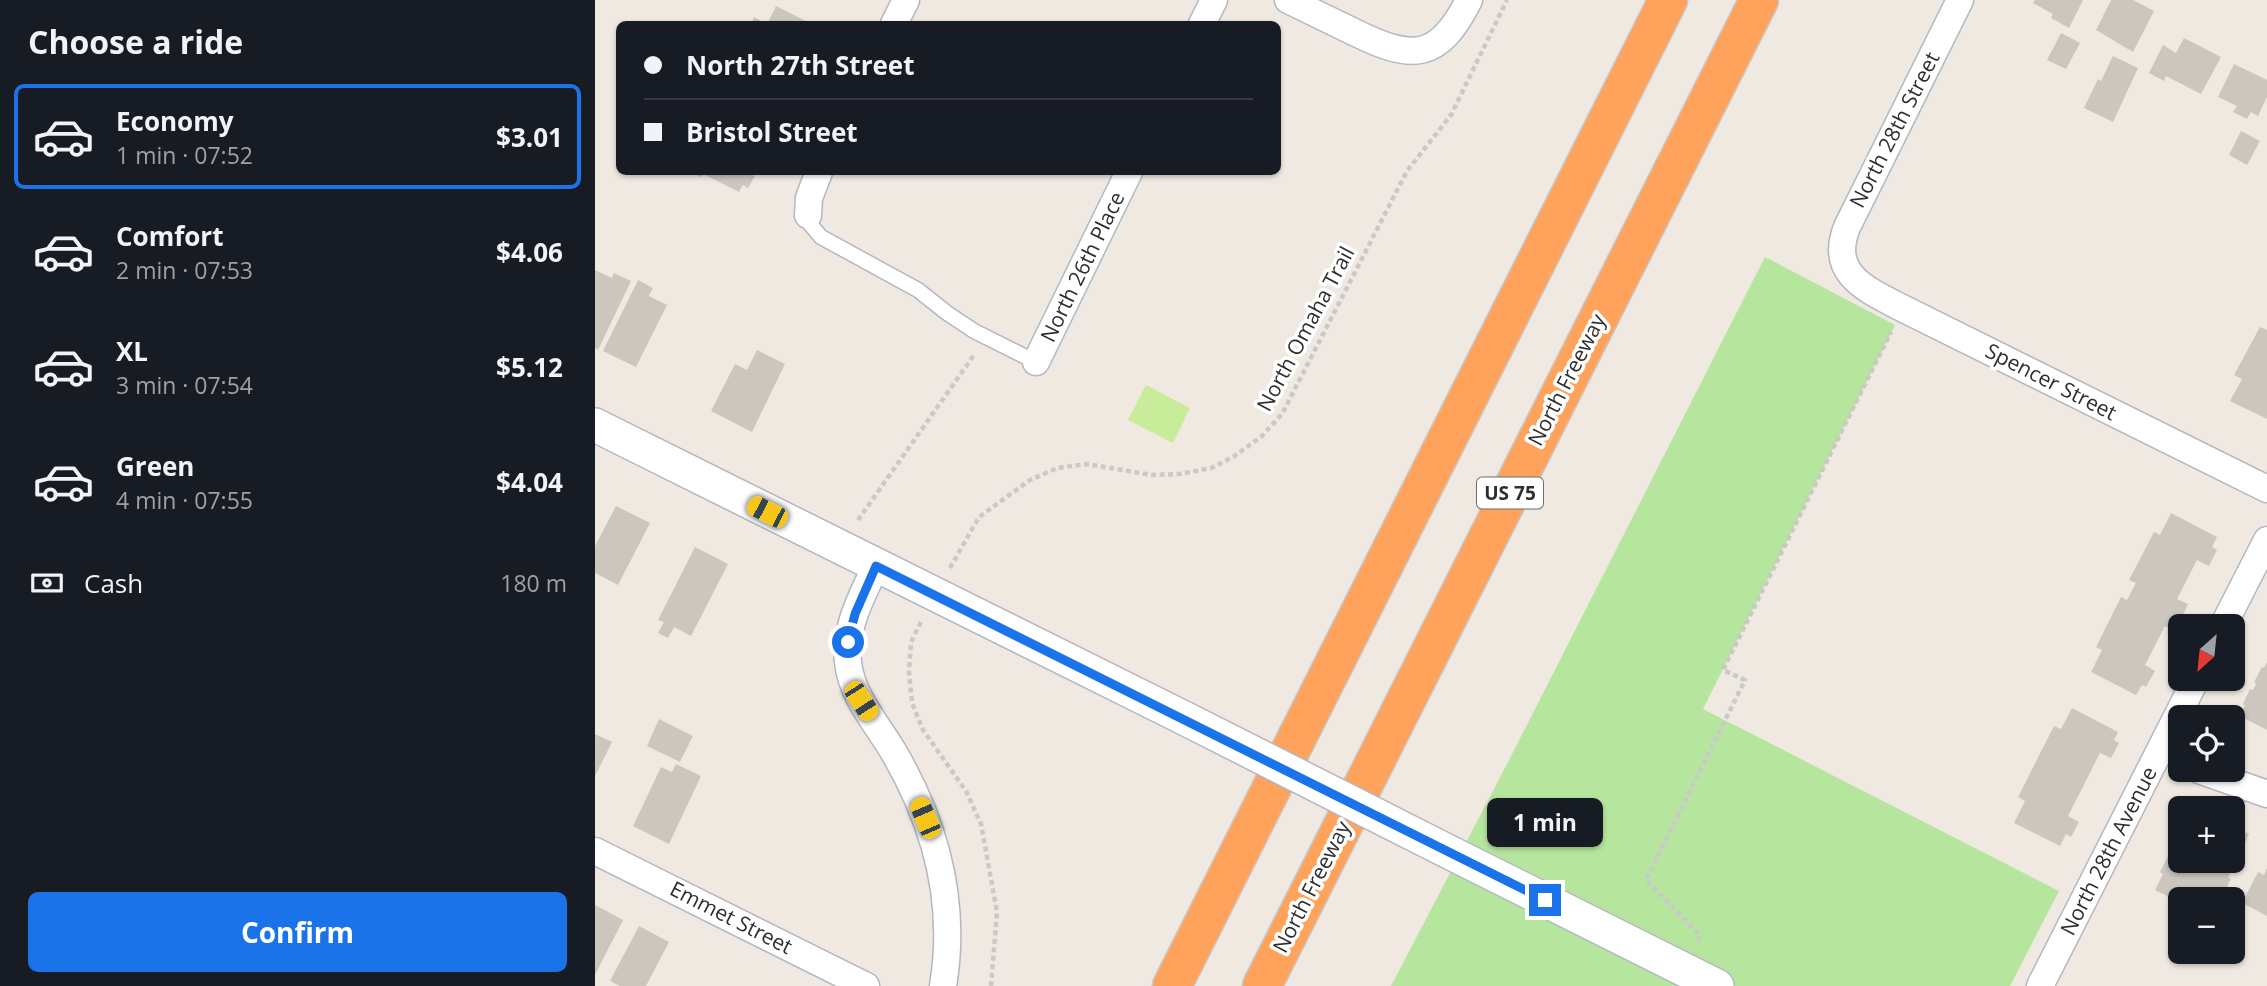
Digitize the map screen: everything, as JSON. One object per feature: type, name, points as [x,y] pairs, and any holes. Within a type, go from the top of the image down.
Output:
[{"type":"highway","points":[[1172,986],[1668,0]]},
{"type":"highway","name":"North Freeway","points":[[1262,986],[1759,0]]},
{"type":"street","points":[[896,21],[906,0]]},
{"type":"street","points":[[1204,21],[1214,0]]},
{"type":"street","points":[[1288,0],[1388,48],[1416,51],[1434,46],[1452,29],[1469,0]]},
{"type":"street","name":"North 28th Street","points":[[1844,263],[1842,244],[1851,217],[1960,0]]},
{"type":"street","points":[[808,215],[809,198],[818,175]]},
{"type":"street","name":"North 26th Place","points":[[1036,362],[1128,175]]},
{"type":"street","name":"Spencer Street","points":[[1844,263],[1847,272],[1858,283],[1902,308],[2267,489]]},
{"type":"street","points":[[595,425],[1717,986]]},
{"type":"street","points":[[2229,614],[2267,540]]},
{"type":"street","points":[[876,566],[852,622],[848,661],[856,691],[904,773],[925,818],[939,858],[947,917],[943,986]]},
{"type":"street","name":"North 28th Avenue","points":[[2040,986],[2168,761]]},
{"type":"street","points":[[2233,782],[2267,794]]},
{"type":"street","name":"Emmet Street","points":[[595,851],[866,986]]},
{"type":"lane","points":[[808,215],[810,224],[821,237],[918,290],[958,321],[1036,362]]},
{"type":"path","name":"North Omaha Trail","points":[[991,986],[997,912],[981,824],[966,791],[923,730],[912,703],[909,672],[911,642],[935,596],[979,517],[1030,480],[1057,468],[1087,464],[1152,475],[1179,474],[1211,468],[1262,437],[1282,414],[1407,171],[1451,115],[1507,0]]},
{"type":"path","points":[[1697,943],[1700,935],[1646,880],[1745,680],[1723,670],[1902,308]]},
{"type":"path","points":[[841,550],[864,510],[971,360],[984,336]]},
{"type":"green space","points":[[1765,257],[1895,325],[1703,709],[2059,891],[2010,986],[1391,986],[1506,766]]},
{"type":"green space","points":[[1146,385],[1190,408],[1173,443],[1128,420]]},
{"type":"building","points":[[2035,0],[2083,0],[2069,28],[2051,18],[2053,14],[2033,3]]},
{"type":"building","points":[[2111,0],[2133,0],[2154,11],[2133,52],[2096,30]]},
{"type":"building","points":[[776,6],[806,21],[768,21]]},
{"type":"building","points":[[2061,33],[2080,43],[2066,69],[2047,60]]},
{"type":"building","points":[[2184,38],[2221,57],[2201,94],[2166,76],[2164,81],[2149,73],[2163,45],[2176,53]]},
{"type":"building","points":[[2113,56],[2138,68],[2113,122],[2084,108]]},
{"type":"building","points":[[2234,64],[2267,80],[2267,97],[2258,116],[2251,112],[2247,119],[2233,112],[2237,106],[2218,97]]},
{"type":"building","points":[[2241,131],[2260,141],[2247,165],[2229,155]]},
{"type":"building","points":[[705,175],[755,176],[748,188],[743,185],[739,192]]},
{"type":"building","points":[[595,270],[612,278],[614,273],[631,281],[598,350],[595,348]]},
{"type":"building","points":[[638,280],[653,288],[649,296],[667,305],[636,367],[603,351]]},
{"type":"building","points":[[2260,327],[2267,330],[2267,419],[2230,401],[2242,379],[2234,375]]},
{"type":"building","points":[[757,350],[785,364],[752,432],[711,411],[735,364],[747,370]]},
{"type":"building","points":[[616,506],[650,523],[618,585],[595,573],[595,546]]},
{"type":"building","points":[[2171,513],[2217,537],[2212,547],[2217,550],[2209,566],[2197,560],[2177,599],[2188,604],[2183,614],[2168,614],[2168,628],[2165,626],[2145,665],[2155,671],[2146,687],[2142,685],[2136,695],[2091,672],[2102,650],[2096,647],[2121,597],[2127,600],[2136,583],[2129,580],[2154,532],[2160,535]]},
{"type":"building","points":[[695,547],[728,564],[691,636],[674,627],[668,638],[658,633],[664,622],[658,620]]},
{"type":"building","points":[[2267,662],[2267,730],[2245,719],[2243,704],[2250,689],[2253,690],[2262,667],[2264,668]]},
{"type":"building","points":[[2072,708],[2118,732],[2114,740],[2119,743],[2111,758],[2100,753],[2068,816],[2079,822],[2071,837],[2066,834],[2060,846],[2014,823],[2025,801],[2018,797],[2054,726],[2061,729]]},
{"type":"building","points":[[659,719],[693,736],[680,762],[647,746]]},
{"type":"building","points":[[595,734],[612,742],[595,776]]},
{"type":"building","points":[[676,764],[701,776],[669,844],[633,826],[661,767],[672,772]]},
{"type":"building","points":[[2168,856],[2168,873],[2230,873],[2228,877],[2231,879],[2227,887],[2168,887],[2168,896],[2155,890],[2163,874],[2160,872]]},
{"type":"building","points":[[2267,868],[2267,916],[2245,905],[2245,897],[2258,872],[2264,875]]},
{"type":"building","points":[[595,905],[623,920],[595,975]]},
{"type":"building","points":[[639,926],[669,942],[646,986],[620,986],[610,981]]},
{"type":"route","points":[[848,642],[852,622],[876,566],[1545,900]]}]
